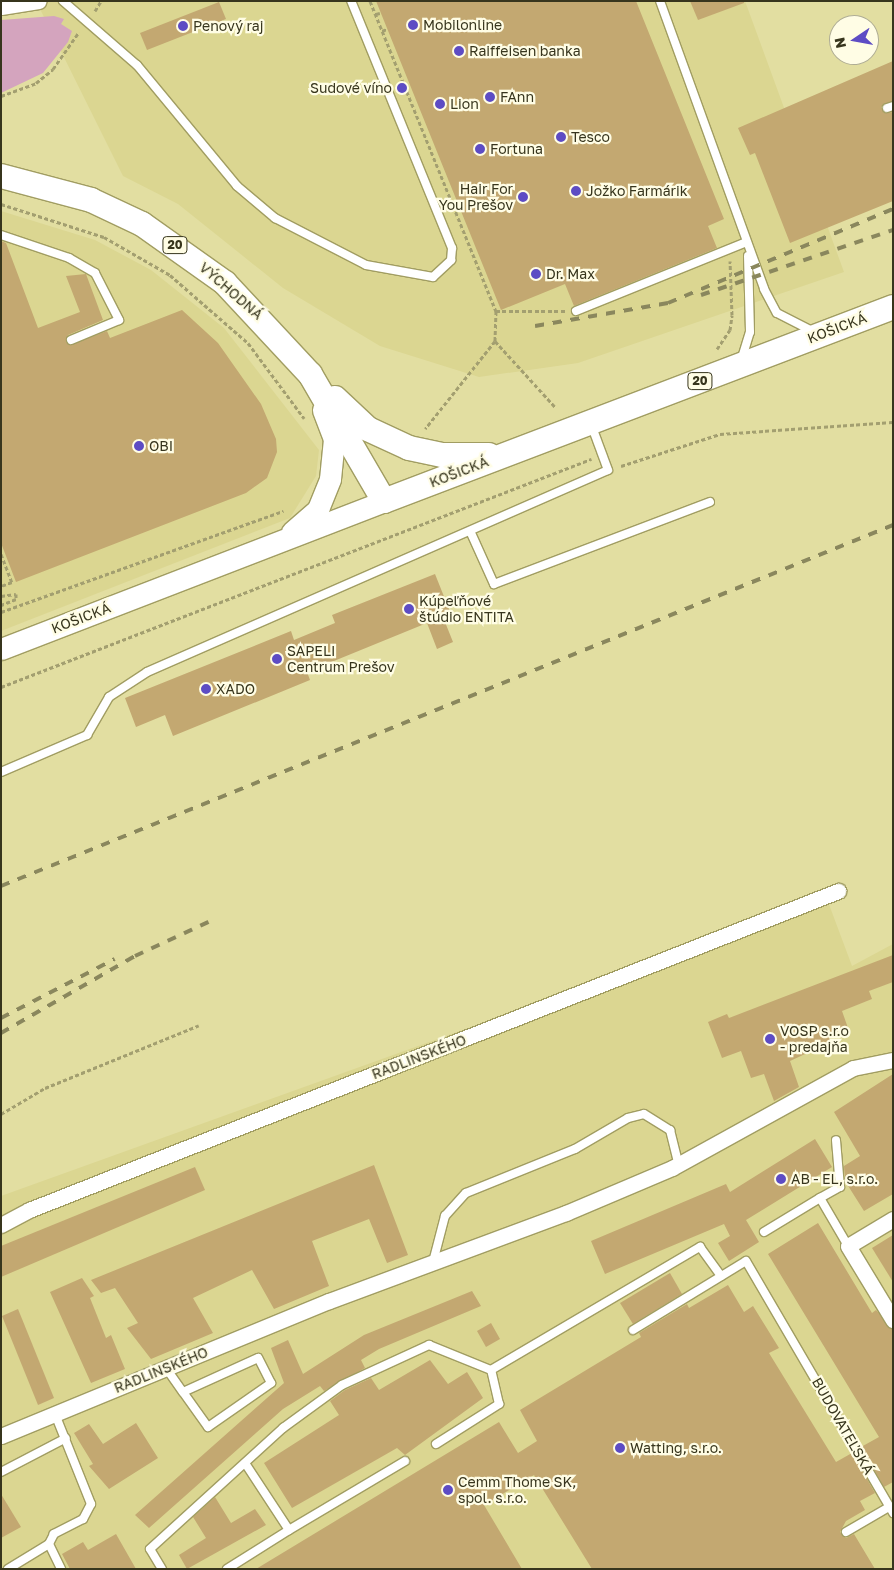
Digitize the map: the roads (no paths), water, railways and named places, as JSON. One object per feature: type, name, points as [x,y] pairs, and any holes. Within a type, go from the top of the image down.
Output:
[{"type":"main road","name":"VÝCHODNÁ","points":[[1,176],[91,200],[181,248],[267,323],[310,374],[384,501]]},
{"type":"main road","name":"KOŠICKÁ","points":[[384,501],[893,307]]},
{"type":"main road","points":[[310,374],[368,429],[409,448],[443,455],[506,454]]},
{"type":"street","points":[[1,7],[39,1]]},
{"type":"street","points":[[285,539],[318,508],[330,479],[334,439],[310,374]]},
{"type":"street","name":"KOŠICKÁ","points":[[1,649],[384,501]]},
{"type":"street","name":"RADLINSKÉHO","points":[[1,1225],[29,1210],[838,891]]},
{"type":"street","name":"RADLINSKÉHO","points":[[1,1436],[166,1368],[679,1164],[853,1068],[893,1060]]},
{"type":"street","points":[[893,1219],[848,1246],[893,1320]]},
{"type":"lane","points":[[63,1],[89,19],[137,65],[237,186],[275,218],[366,265],[433,277],[451,260],[452,248],[351,1]]},
{"type":"lane","points":[[660,1],[747,242],[776,313],[822,334]]},
{"type":"lane","points":[[1,235],[68,258],[95,273],[119,320],[71,340]]},
{"type":"lane","points":[[576,311],[747,242]]},
{"type":"lane","points":[[740,366],[750,332],[747,242]]},
{"type":"lane","points":[[1,772],[87,736],[109,697],[147,672],[472,533],[608,470],[590,422]]},
{"type":"lane","points":[[472,533],[494,584],[710,502]]},
{"type":"lane","name":"KOŠICKÁ","points":[[1,642],[25,640]]},
{"type":"lane","points":[[433,1262],[439,1229],[460,1197],[575,1149],[628,1118],[650,1116],[670,1130],[679,1164]]},
{"type":"lane","points":[[764,1232],[840,1186],[836,1140]]},
{"type":"lane","points":[[820,1198],[848,1246]]},
{"type":"lane","points":[[491,1370],[700,1246],[721,1276],[633,1330]]},
{"type":"lane","name":"BUDOVATEĽSKÁ","points":[[721,1276],[746,1261],[793,1338],[891,1510]]},
{"type":"lane","points":[[162,1569],[150,1549],[245,1463],[342,1385],[429,1345],[491,1370]]},
{"type":"lane","points":[[166,1368],[183,1392],[208,1427],[271,1383],[258,1358],[183,1392]]},
{"type":"lane","points":[[436,1444],[499,1404],[491,1370]]},
{"type":"lane","points":[[8,1569],[49,1544],[54,1534],[83,1519],[91,1504],[55,1414]]},
{"type":"lane","points":[[1,1472],[66,1438]]},
{"type":"lane","points":[[227,1569],[288,1530],[405,1461]]},
{"type":"lane","points":[[245,1463],[288,1530]]},
{"type":"lane","points":[[846,1532],[891,1510]]},
{"type":"lane","points":[[49,1544],[61,1569]]},
{"type":"railway","points":[[535,326],[668,303],[893,209]]},
{"type":"railway","points":[[701,295],[893,230]]},
{"type":"railway","points":[[1,886],[893,525]]},
{"type":"railway","points":[[1,1033],[135,956],[217,918]]},
{"type":"railway","points":[[1,1018],[115,959]]},
{"type":"place","name":"Mobilonline","points":[[413,25]]},
{"type":"place","name":"Penový raj","points":[[183,26]]},
{"type":"place","name":"Raiffeisen banka","points":[[459,51]]},
{"type":"place","name":"Sudové víno","points":[[402,88]]},
{"type":"place","name":"FAnn","points":[[490,97]]},
{"type":"place","name":"Lion","points":[[440,104]]},
{"type":"place","name":"Tesco","points":[[561,137]]},
{"type":"place","name":"Fortuna","points":[[480,149]]},
{"type":"place","name":"Jožko Farmárik","points":[[576,191]]},
{"type":"place","name":"Hair For You Prešov","points":[[523,197]]},
{"type":"place","name":"Dr. Max","points":[[536,274]]},
{"type":"place","name":"OBI","points":[[139,446]]},
{"type":"place","name":"Kúpeľňové štúdio ENTITA","points":[[409,609]]},
{"type":"place","name":"SAPELI Centrum Prešov","points":[[277,659]]},
{"type":"place","name":"XADO","points":[[206,689]]},
{"type":"place","name":"VOSP s.r.o - predajňa","points":[[770,1039]]},
{"type":"place","name":"AB - EL, s.r.o.","points":[[781,1179]]},
{"type":"place","name":"Watting, s.r.o.","points":[[620,1448]]},
{"type":"place","name":"Cemm Thome SK, spol. s.r.o.","points":[[448,1490]]}]
